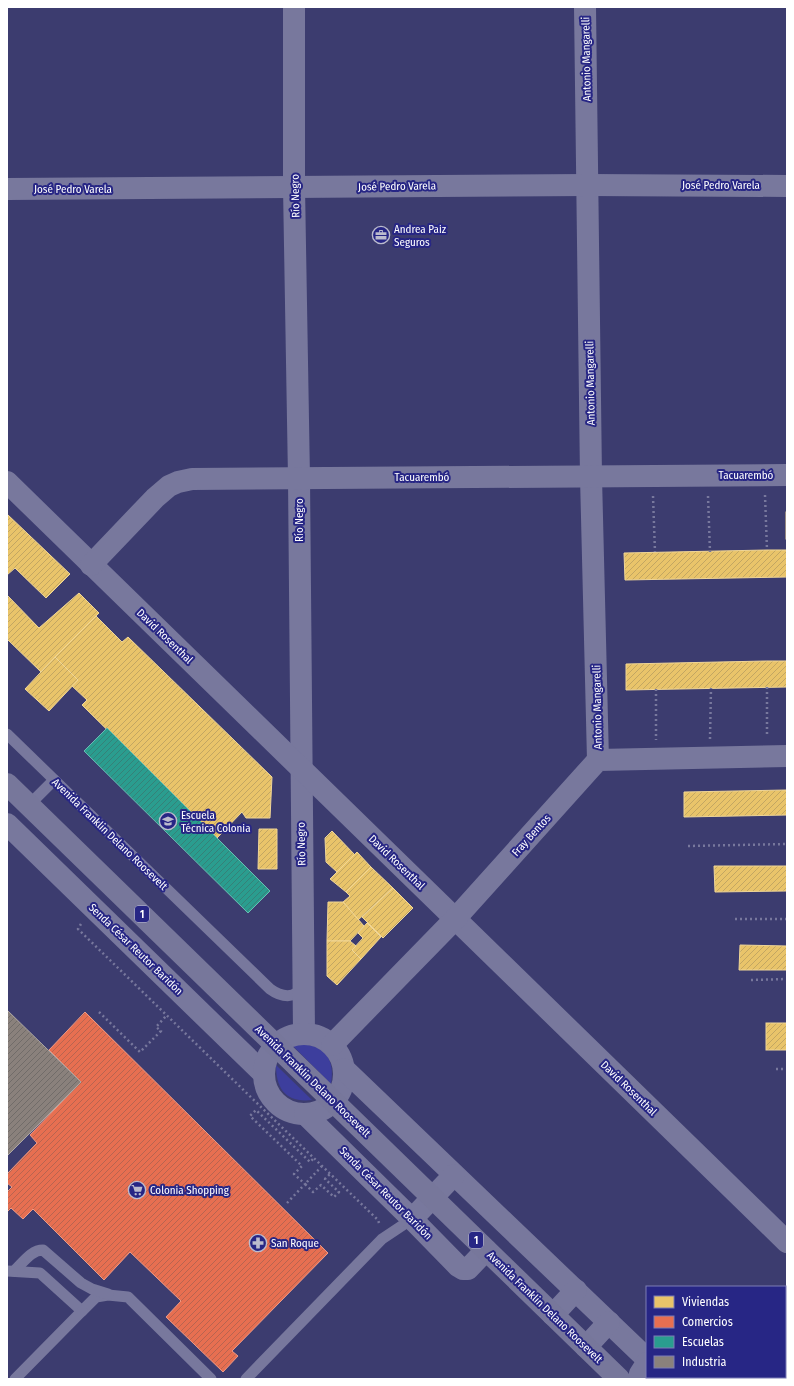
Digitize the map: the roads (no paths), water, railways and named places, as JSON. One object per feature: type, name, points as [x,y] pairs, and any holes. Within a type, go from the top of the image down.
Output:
[{"type":"main road","name":"Avenida Franklin Delano Roosevelt","points":[[7,784],[619,1379]]},
{"type":"street","name":"Río Negro","points":[[294,7],[294,187],[299,478],[300,768],[304,1033]]},
{"type":"street","name":"Antonio Mangarelli","points":[[585,7],[591,477],[598,760]]},
{"type":"street","name":"José Pedro Varela","points":[[7,189],[588,184],[787,186]]},
{"type":"street","name":"Tacuarembó","points":[[91,565],[155,498],[169,486],[178,482],[192,479],[787,475]]},
{"type":"street","name":"David Rosenthal","points":[[7,482],[787,1242]]},
{"type":"street","points":[[598,760],[777,756]]},
{"type":"street","name":"Fray Bentos","points":[[332,1045],[455,919],[598,760]]},
{"type":"street","name":"Senda César Reutor Baridón","points":[[7,824],[264,1074]]},
{"type":"street","points":[[33,850],[53,828]]},
{"type":"street","points":[[112,927],[132,905]]},
{"type":"street","points":[[304,1033],[321,1037],[332,1045],[340,1056],[344,1069],[342,1087],[334,1101],[321,1110],[305,1114],[288,1110],[276,1102],[268,1090],[264,1074],[266,1062],[276,1045],[291,1036],[304,1033]]},
{"type":"street","points":[[344,1069],[646,1358]]},
{"type":"street","name":"Senda César Reutor Baridón","points":[[305,1114],[458,1266],[463,1269],[468,1269],[486,1250]]},
{"type":"street","points":[[412,1219],[454,1175]]},
{"type":"street","points":[[553,1315],[576,1290]]},
{"type":"street","points":[[586,1347],[609,1322]]},
{"type":"street","points":[[639,1379],[640,1374],[646,1365]]},
{"type":"lane","name":"Avenida Franklin Delano Roosevelt","points":[[7,734],[270,990],[277,994],[291,996],[300,992],[303,986]]},
{"type":"lane","points":[[29,805],[54,780]]},
{"type":"lane","points":[[246,1379],[382,1239],[412,1219]]},
{"type":"lane","points":[[11,1271],[32,1253],[38,1250],[43,1250],[81,1283],[108,1295],[128,1297],[211,1379]]},
{"type":"lane","points":[[11,1271],[40,1273],[82,1311]]},
{"type":"lane","points":[[15,1379],[96,1297],[108,1295]]},
{"type":"place","name":"Andrea Paiz Seguros","points":[[381,235]]},
{"type":"place","name":"Escuela Técnica Colonia","points":[[168,821]]},
{"type":"place","name":"Colonia Shopping","points":[[137,1190]]},
{"type":"place","name":"San Roque","points":[[258,1243]]}]
